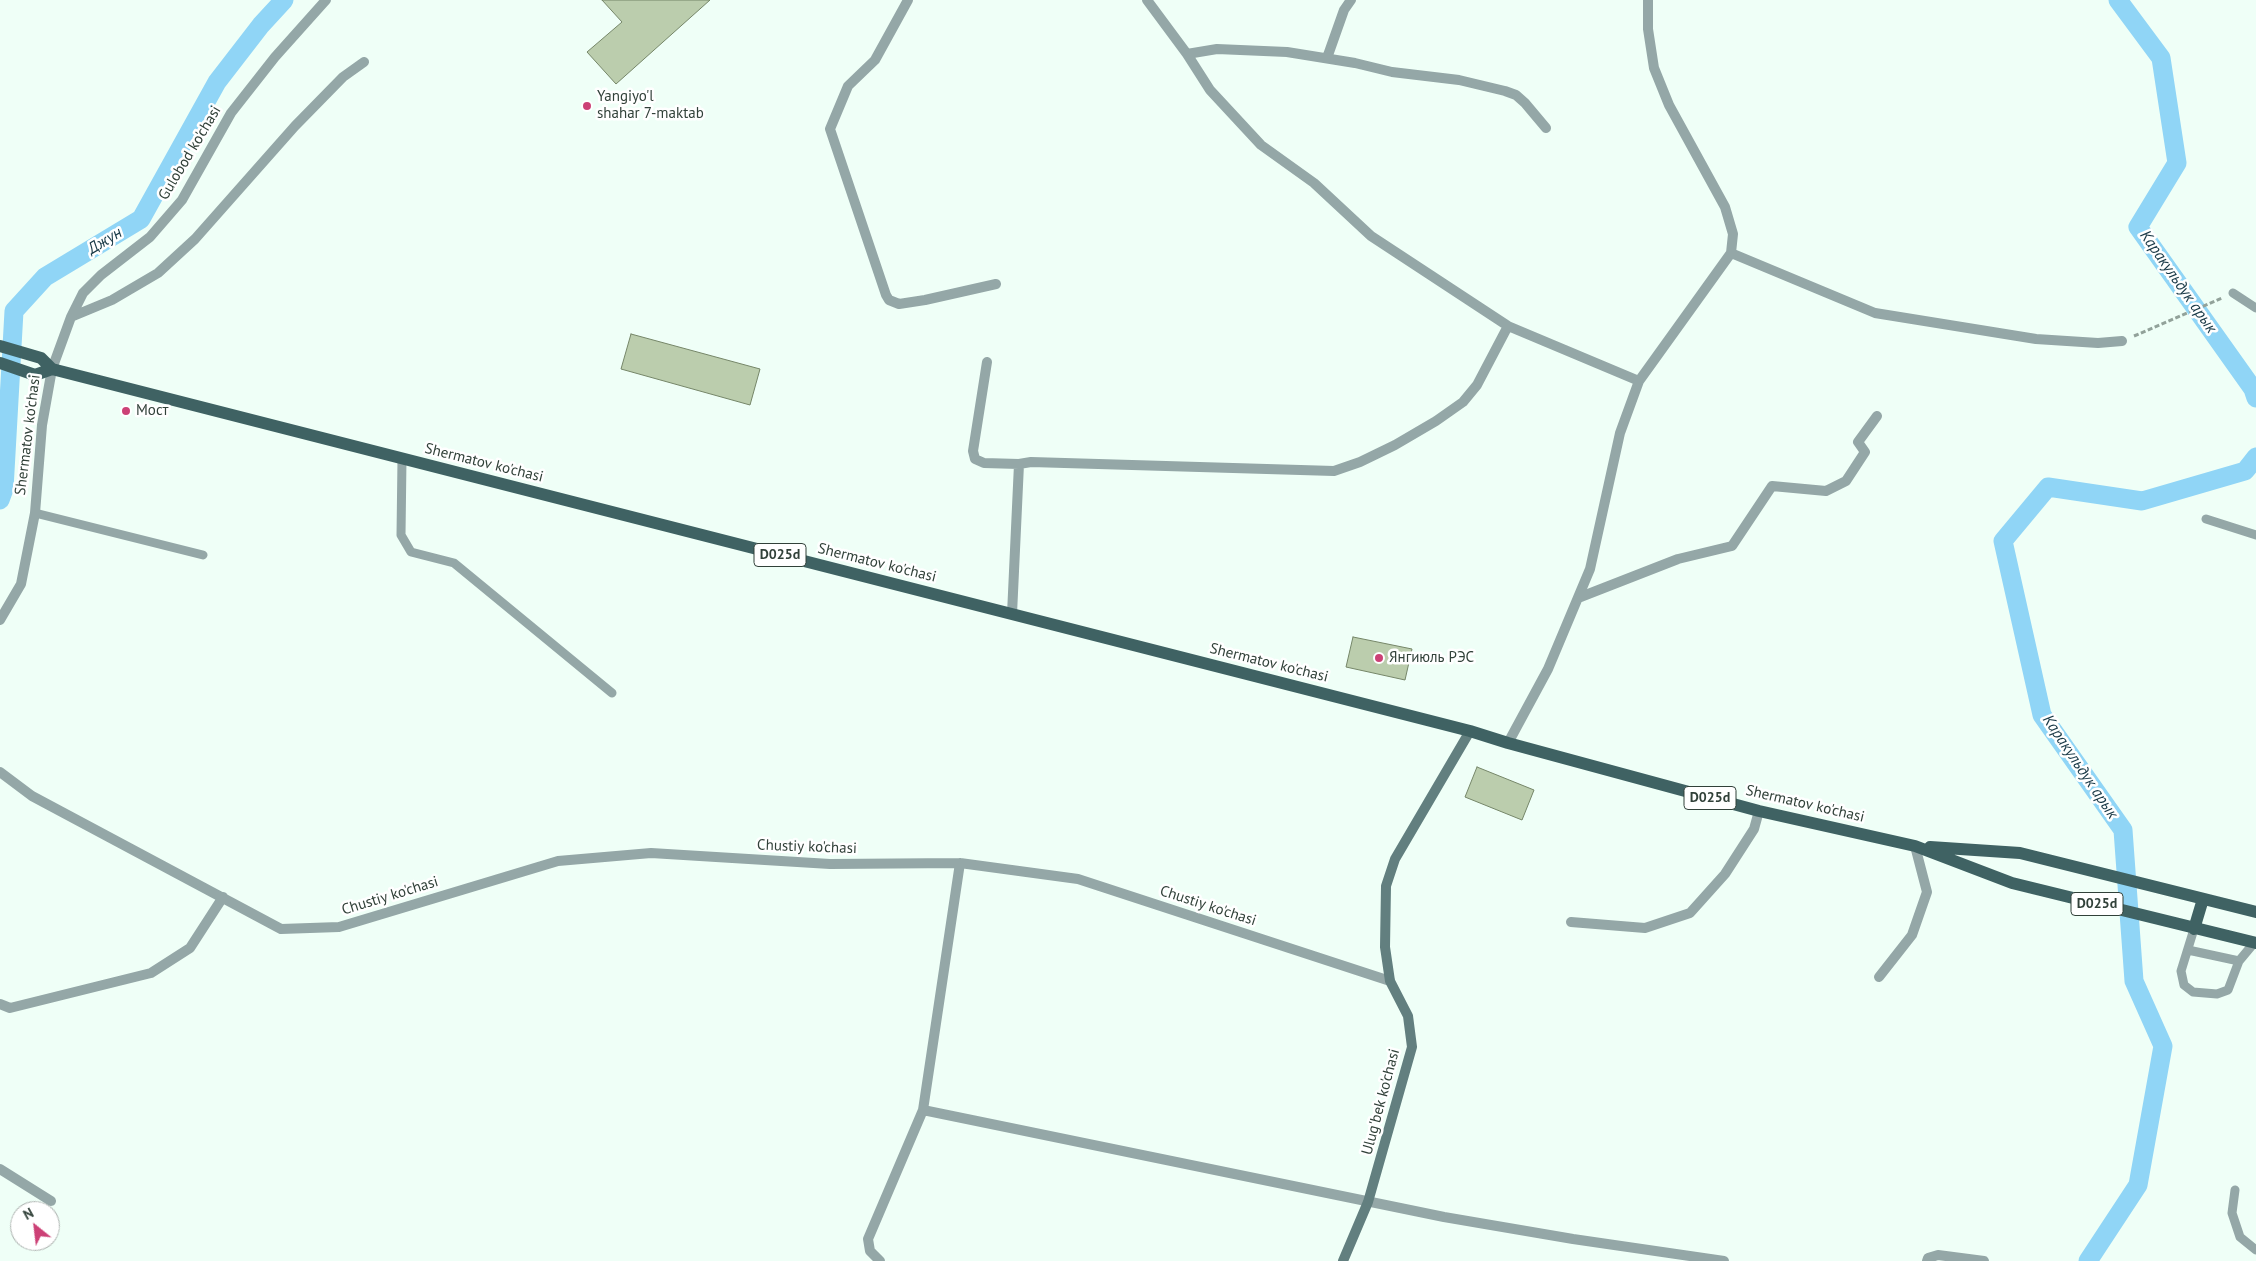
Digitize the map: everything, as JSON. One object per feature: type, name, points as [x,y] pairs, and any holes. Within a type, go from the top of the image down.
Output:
[{"type":"main road","points":[[0,346],[41,358],[52,369],[35,375],[0,363]]},
{"type":"main road","name":"Shermatov ko'chasi","points":[[52,369],[1470,731],[1759,811],[1915,846],[2012,883],[2194,929]]},
{"type":"main road","name":"Shermatov ko'chasi","points":[[1915,846],[2020,853],[2203,899]]},
{"type":"main road","points":[[2194,929],[2203,899]]},
{"type":"main road","name":"D025d","points":[[2203,899],[2256,912]]},
{"type":"main road","name":"D025d","points":[[2194,929],[2255,943]]},
{"type":"street","name":"Gulobod ko'chasi","points":[[52,369],[71,317],[83,293],[101,275],[150,237],[182,200],[231,113],[275,58],[326,0]]},
{"type":"street","points":[[908,0],[875,60],[848,86],[830,129],[886,295],[890,300],[899,304],[996,284]]},
{"type":"street","points":[[1147,0],[1187,54],[1210,90],[1261,145],[1314,183],[1371,236],[1508,326],[1639,381]]},
{"type":"street","points":[[1327,58],[1344,10],[1351,0]]},
{"type":"street","points":[[1508,743],[1548,669],[1590,569],[1620,433],[1639,381],[1731,253],[1733,234],[1725,207],[1669,105],[1654,68],[1648,29],[1648,0]]},
{"type":"street","points":[[1187,54],[1217,49],[1287,52],[1327,58],[1392,72],[1459,80],[1505,90],[1516,95],[1546,128]]},
{"type":"street","points":[[71,317],[112,300],[158,273],[195,238],[295,126],[343,77],[364,62]]},
{"type":"street","points":[[1731,253],[1875,313],[2036,339],[2098,343],[2122,341]]},
{"type":"street","points":[[987,362],[973,455],[975,459],[984,463],[1019,464],[1031,462],[1334,470],[1360,462],[1395,445],[1436,421],[1463,402],[1477,385],[1508,326]]},
{"type":"street","name":"Shermatov ko'chasi","points":[[0,620],[21,584],[35,513],[42,425],[52,369]]},
{"type":"street","points":[[1578,598],[1678,559],[1732,546],[1772,486],[1826,491],[1846,481],[1865,452],[1858,442],[1877,416]]},
{"type":"street","points":[[1012,614],[1019,464]]},
{"type":"street","name":"Ulug'bek ko'chasi","points":[[1343,1261],[1368,1202],[1412,1047],[1408,1016],[1390,981],[1384,946],[1386,886],[1395,859],[1470,731]]},
{"type":"street","name":"Chustiy ko'chasi","points":[[0,772],[32,796],[281,928],[339,927],[558,861],[651,853],[830,864],[960,863],[1078,879],[1390,981]]},
{"type":"street","points":[[1571,922],[1645,928],[1690,913],[1725,874],[1754,829],[1759,811]]},
{"type":"street","points":[[1879,977],[1912,935],[1927,892],[1915,846]]},
{"type":"street","points":[[880,1261],[870,1250],[868,1239],[923,1110],[960,863]]},
{"type":"street","points":[[0,1004],[10,1008],[152,973],[190,948],[223,897]]},
{"type":"street","points":[[923,1110],[1368,1202],[1573,1239],[1724,1261]]},
{"type":"street","points":[[0,1169],[51,1201]]},
{"type":"street","points":[[1927,1261],[1928,1258],[1938,1255],[1984,1261]]},
{"type":"lane","points":[[2232,293],[2256,308]]},
{"type":"lane","points":[[402,459],[401,535],[411,552],[454,563],[612,693]]},
{"type":"lane","points":[[35,513],[202,555]]},
{"type":"lane","points":[[2206,519],[2256,536]]},
{"type":"lane","points":[[2194,929],[2181,971],[2184,985],[2192,992],[2217,994],[2228,990],[2239,961],[2255,943]]},
{"type":"lane","points":[[2188,950],[2239,961]]},
{"type":"lane","points":[[2235,1190],[2232,1213],[2240,1237],[2256,1250]]},
{"type":"path","points":[[2122,341],[2232,293]]},
{"type":"building","points":[[602,0],[710,0],[616,84],[587,52],[622,22]]},
{"type":"building","points":[[631,334],[760,369],[750,405],[621,369]]},
{"type":"building","name":"Янгиюль РЭС","points":[[1353,637],[1412,649],[1405,680],[1346,667]]},
{"type":"building","points":[[1477,767],[1534,790],[1522,820],[1465,797]]},
{"type":"waterway","name":"Джун","points":[[0,500],[4,489],[14,311],[45,277],[141,219],[217,82],[261,25],[284,0]]},
{"type":"waterway","name":"Каракульдук арык","points":[[2118,0],[2161,58],[2177,163],[2138,227],[2253,389],[2256,398]]},
{"type":"waterway","name":"Каракульдук арык","points":[[2088,1261],[2138,1185],[2163,1046],[2134,981],[2123,830],[2042,715],[2003,541],[2048,487],[2142,501],[2245,471],[2256,457]]},
{"type":"place","name":"Yangiyo'l shahar 7-maktab","points":[[587,106]]},
{"type":"place","name":"Мост","points":[[126,411]]},
{"type":"place","name":"Янгиюль РЭС","points":[[1379,658]]}]
